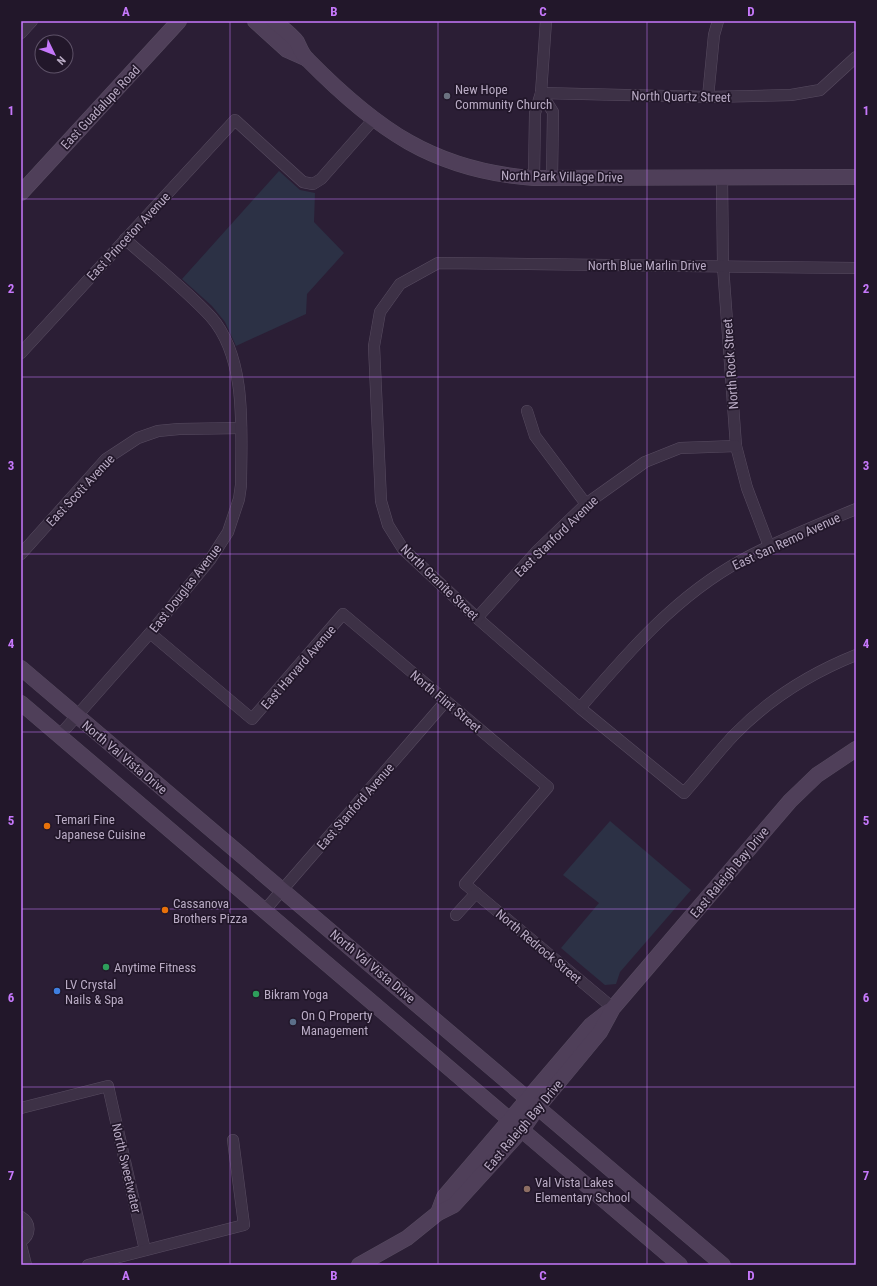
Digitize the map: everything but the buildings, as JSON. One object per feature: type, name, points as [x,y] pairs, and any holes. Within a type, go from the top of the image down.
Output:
[{"type":"main road","name":"East Guadalupe Road","points":[[21,193],[179,21]]},
{"type":"main road","name":"North Park Village Drive","points":[[255,21],[287,50],[305,58],[373,120],[419,149],[455,164],[503,176],[534,178],[856,177]]},
{"type":"main road","name":"North Park Village Drive","points":[[274,21],[296,41],[305,58]]},
{"type":"main road","name":"North Val Vista Drive","points":[[21,668],[723,1265]]},
{"type":"main road","name":"North Val Vista Drive","points":[[21,703],[680,1265]]},
{"type":"main road","name":"East Raleigh Bay Drive","points":[[359,1265],[407,1238],[438,1213],[454,1205],[522,1130],[533,1103],[591,1025],[613,1008],[780,811],[817,775],[856,749]]},
{"type":"main road","name":"East Raleigh Bay Drive","points":[[438,1213],[444,1197],[510,1120],[533,1103]]},
{"type":"street","points":[[21,33],[32,21]]},
{"type":"street","points":[[534,178],[535,113],[541,93],[546,21]]},
{"type":"street","points":[[708,97],[714,35],[718,21]]},
{"type":"street","name":"North Quartz Street","points":[[541,93],[708,97],[791,95],[820,90],[856,56]]},
{"type":"street","points":[[541,93],[554,112],[552,178]]},
{"type":"street","name":"East Princeton Avenue","points":[[21,353],[235,120],[303,182],[313,184],[321,179],[373,120]]},
{"type":"street","name":"North Rock Street","points":[[722,177],[723,266],[736,446],[747,488],[770,546]]},
{"type":"street","name":"East Douglas Avenue","points":[[59,736],[150,632],[210,560],[228,532],[239,499],[241,485],[241,428],[236,371],[229,348],[220,330],[211,317],[125,239]]},
{"type":"street","name":"North Blue Marlin Drive","points":[[438,264],[856,268]]},
{"type":"street","name":"North Granite Street","points":[[438,264],[400,284],[380,312],[374,346],[381,501],[388,525],[403,549],[477,618],[580,708],[684,793],[734,735],[759,712],[809,676],[856,655]]},
{"type":"street","points":[[528,411],[535,436],[586,504]]},
{"type":"street","name":"East Scott Avenue","points":[[21,554],[106,459],[138,438],[158,431],[178,429],[241,428]]},
{"type":"street","name":"East Stanford Avenue","points":[[477,618],[537,551],[586,504],[645,462],[680,448],[736,446]]},
{"type":"street","name":"East San Remo Avenue","points":[[580,708],[632,647],[652,627],[724,571],[770,546],[856,509]]},
{"type":"street","name":"East Harvard Avenue","points":[[150,632],[252,719],[343,614]]},
{"type":"street","name":"North Flint Street","points":[[343,614],[548,787],[466,884]]},
{"type":"street","name":"East Stanford Avenue","points":[[264,911],[446,701]]},
{"type":"street","name":"North Redrock Street","points":[[466,884],[613,1008]]},
{"type":"street","points":[[456,915],[476,892]]},
{"type":"street","name":"North Sweetwater","points":[[21,1108],[108,1086],[145,1250]]},
{"type":"street","points":[[88,1265],[244,1225],[232,1140]]},
{"type":"street","points":[[21,1216],[26,1220],[29,1229],[26,1237],[21,1241]]},
{"type":"street","points":[[21,1245],[26,1265]]},
{"type":"shaded area","points":[[279,171],[300,190],[315,193],[314,222],[344,253],[307,294],[306,314],[236,346],[225,322],[212,306],[182,279]]},
{"type":"shaded area","points":[[610,821],[691,890],[620,972],[616,984],[605,985],[561,948],[599,903],[563,875]]},
{"type":"place","name":"New Hope Community Church","points":[[447,96]]},
{"type":"place","name":"Temari Fine Japanese Cuisine","points":[[47,826]]},
{"type":"place","name":"Cassanova Brothers Pizza","points":[[165,910]]},
{"type":"place","name":"Anytime Fitness","points":[[106,967]]},
{"type":"place","name":"LV Crystal Nails & Spa","points":[[57,991]]},
{"type":"place","name":"Bikram Yoga","points":[[256,994]]},
{"type":"place","name":"On Q Property Management","points":[[293,1022]]},
{"type":"place","name":"Val Vista Lakes Elementary School","points":[[527,1189]]}]
